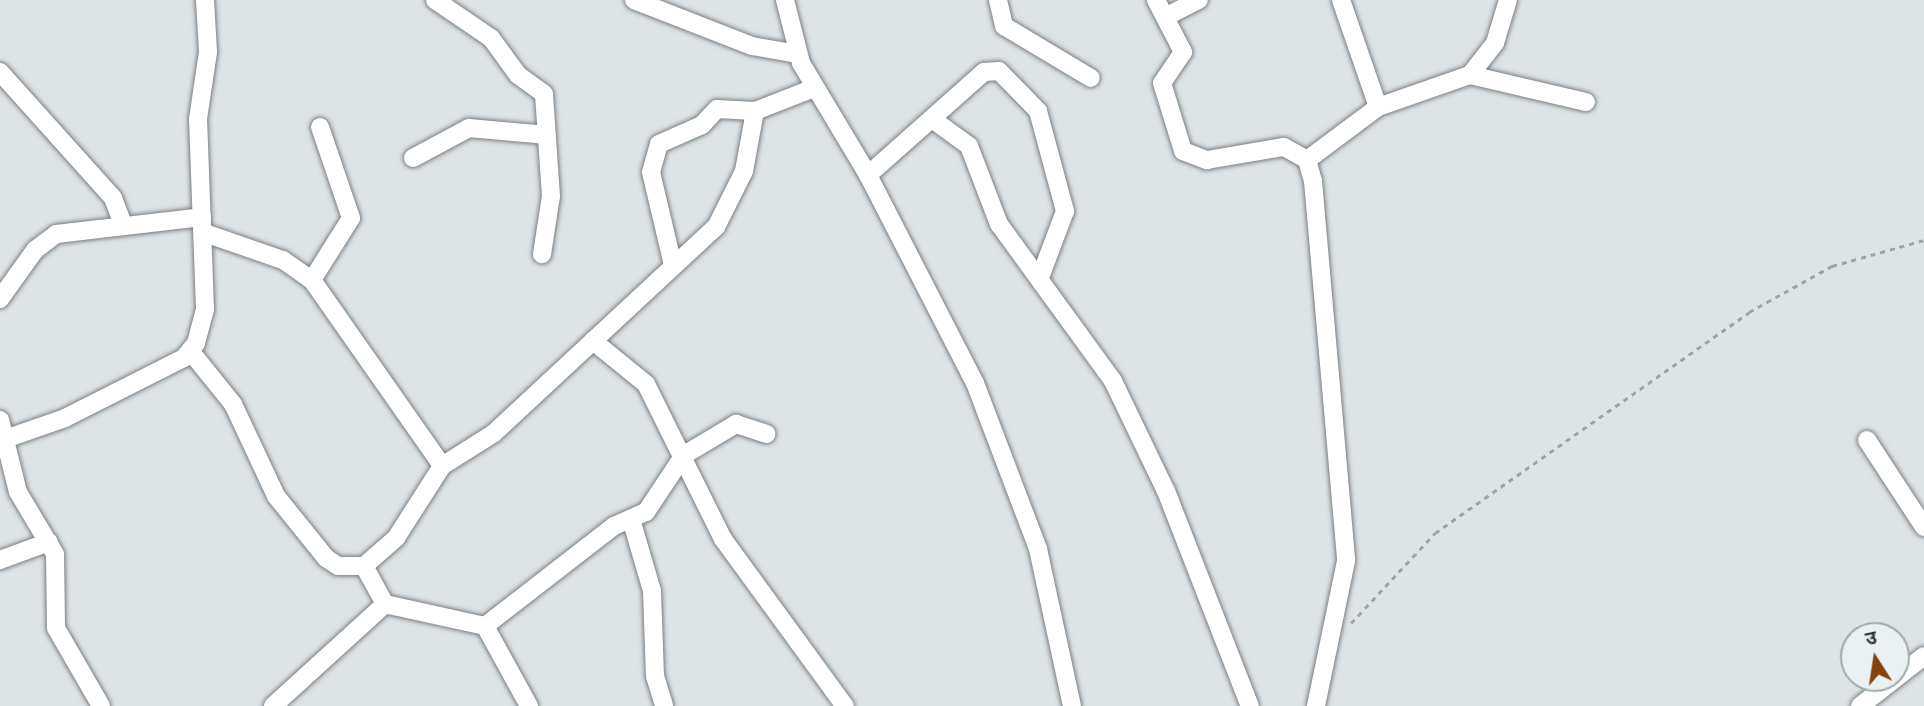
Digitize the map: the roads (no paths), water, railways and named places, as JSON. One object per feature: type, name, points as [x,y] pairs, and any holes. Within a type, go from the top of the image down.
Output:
[{"type":"street","points":[[8,438],[65,418],[191,352],[205,309],[198,104],[208,52],[205,0]]},
{"type":"street","points":[[435,0],[485,32],[518,75],[541,89],[551,196],[542,254]]},
{"type":"street","points":[[634,0],[752,46],[798,54]]},
{"type":"street","points":[[785,0],[798,54],[814,88],[868,175],[975,383],[1038,549],[1072,706]]},
{"type":"street","points":[[998,0],[1004,26],[1091,78]]},
{"type":"street","points":[[1156,0],[1183,52],[1162,83],[1183,152],[1207,160],[1284,147],[1307,160]]},
{"type":"street","points":[[1165,17],[1199,0]]},
{"type":"street","points":[[1341,0],[1378,107]]},
{"type":"street","points":[[1470,75],[1494,43],[1508,0]]},
{"type":"street","points":[[868,175],[992,69],[1032,102],[1065,211],[1041,275]]},
{"type":"street","points":[[0,72],[113,198],[122,224]]},
{"type":"street","points":[[1307,160],[1378,107],[1470,75],[1586,102]]},
{"type":"street","points":[[672,261],[651,172],[652,152],[702,125],[717,109],[754,111],[814,88]]},
{"type":"street","points":[[191,352],[233,404],[276,496],[326,558],[338,566],[364,566],[396,538],[442,466],[494,433],[593,341],[672,261],[727,212],[744,171],[754,111]]},
{"type":"street","points":[[932,119],[969,146],[999,224],[1041,275],[1113,381],[1166,491],[1250,706]]},
{"type":"street","points":[[313,280],[351,218],[320,127]]},
{"type":"street","points":[[412,158],[469,128],[547,135]]},
{"type":"street","points":[[1307,160],[1346,561],[1316,706]]},
{"type":"street","points":[[0,299],[44,241],[71,229],[122,224],[202,225],[283,260],[313,280],[442,466]]},
{"type":"street","points":[[593,341],[640,377],[684,455],[723,539],[845,706]]},
{"type":"street","points":[[0,420],[8,438],[18,492],[49,542],[57,562],[56,628],[101,706]]},
{"type":"street","points":[[364,566],[385,604],[485,626],[650,507],[684,455],[736,424],[766,434]]},
{"type":"street","points":[[1867,440],[1924,527]]},
{"type":"street","points":[[631,519],[652,591],[654,676],[664,706]]},
{"type":"street","points":[[0,561],[49,542]]},
{"type":"street","points":[[273,706],[385,604]]},
{"type":"street","points":[[485,626],[529,706]]},
{"type":"street","points":[[1860,706],[1924,656]]}]
